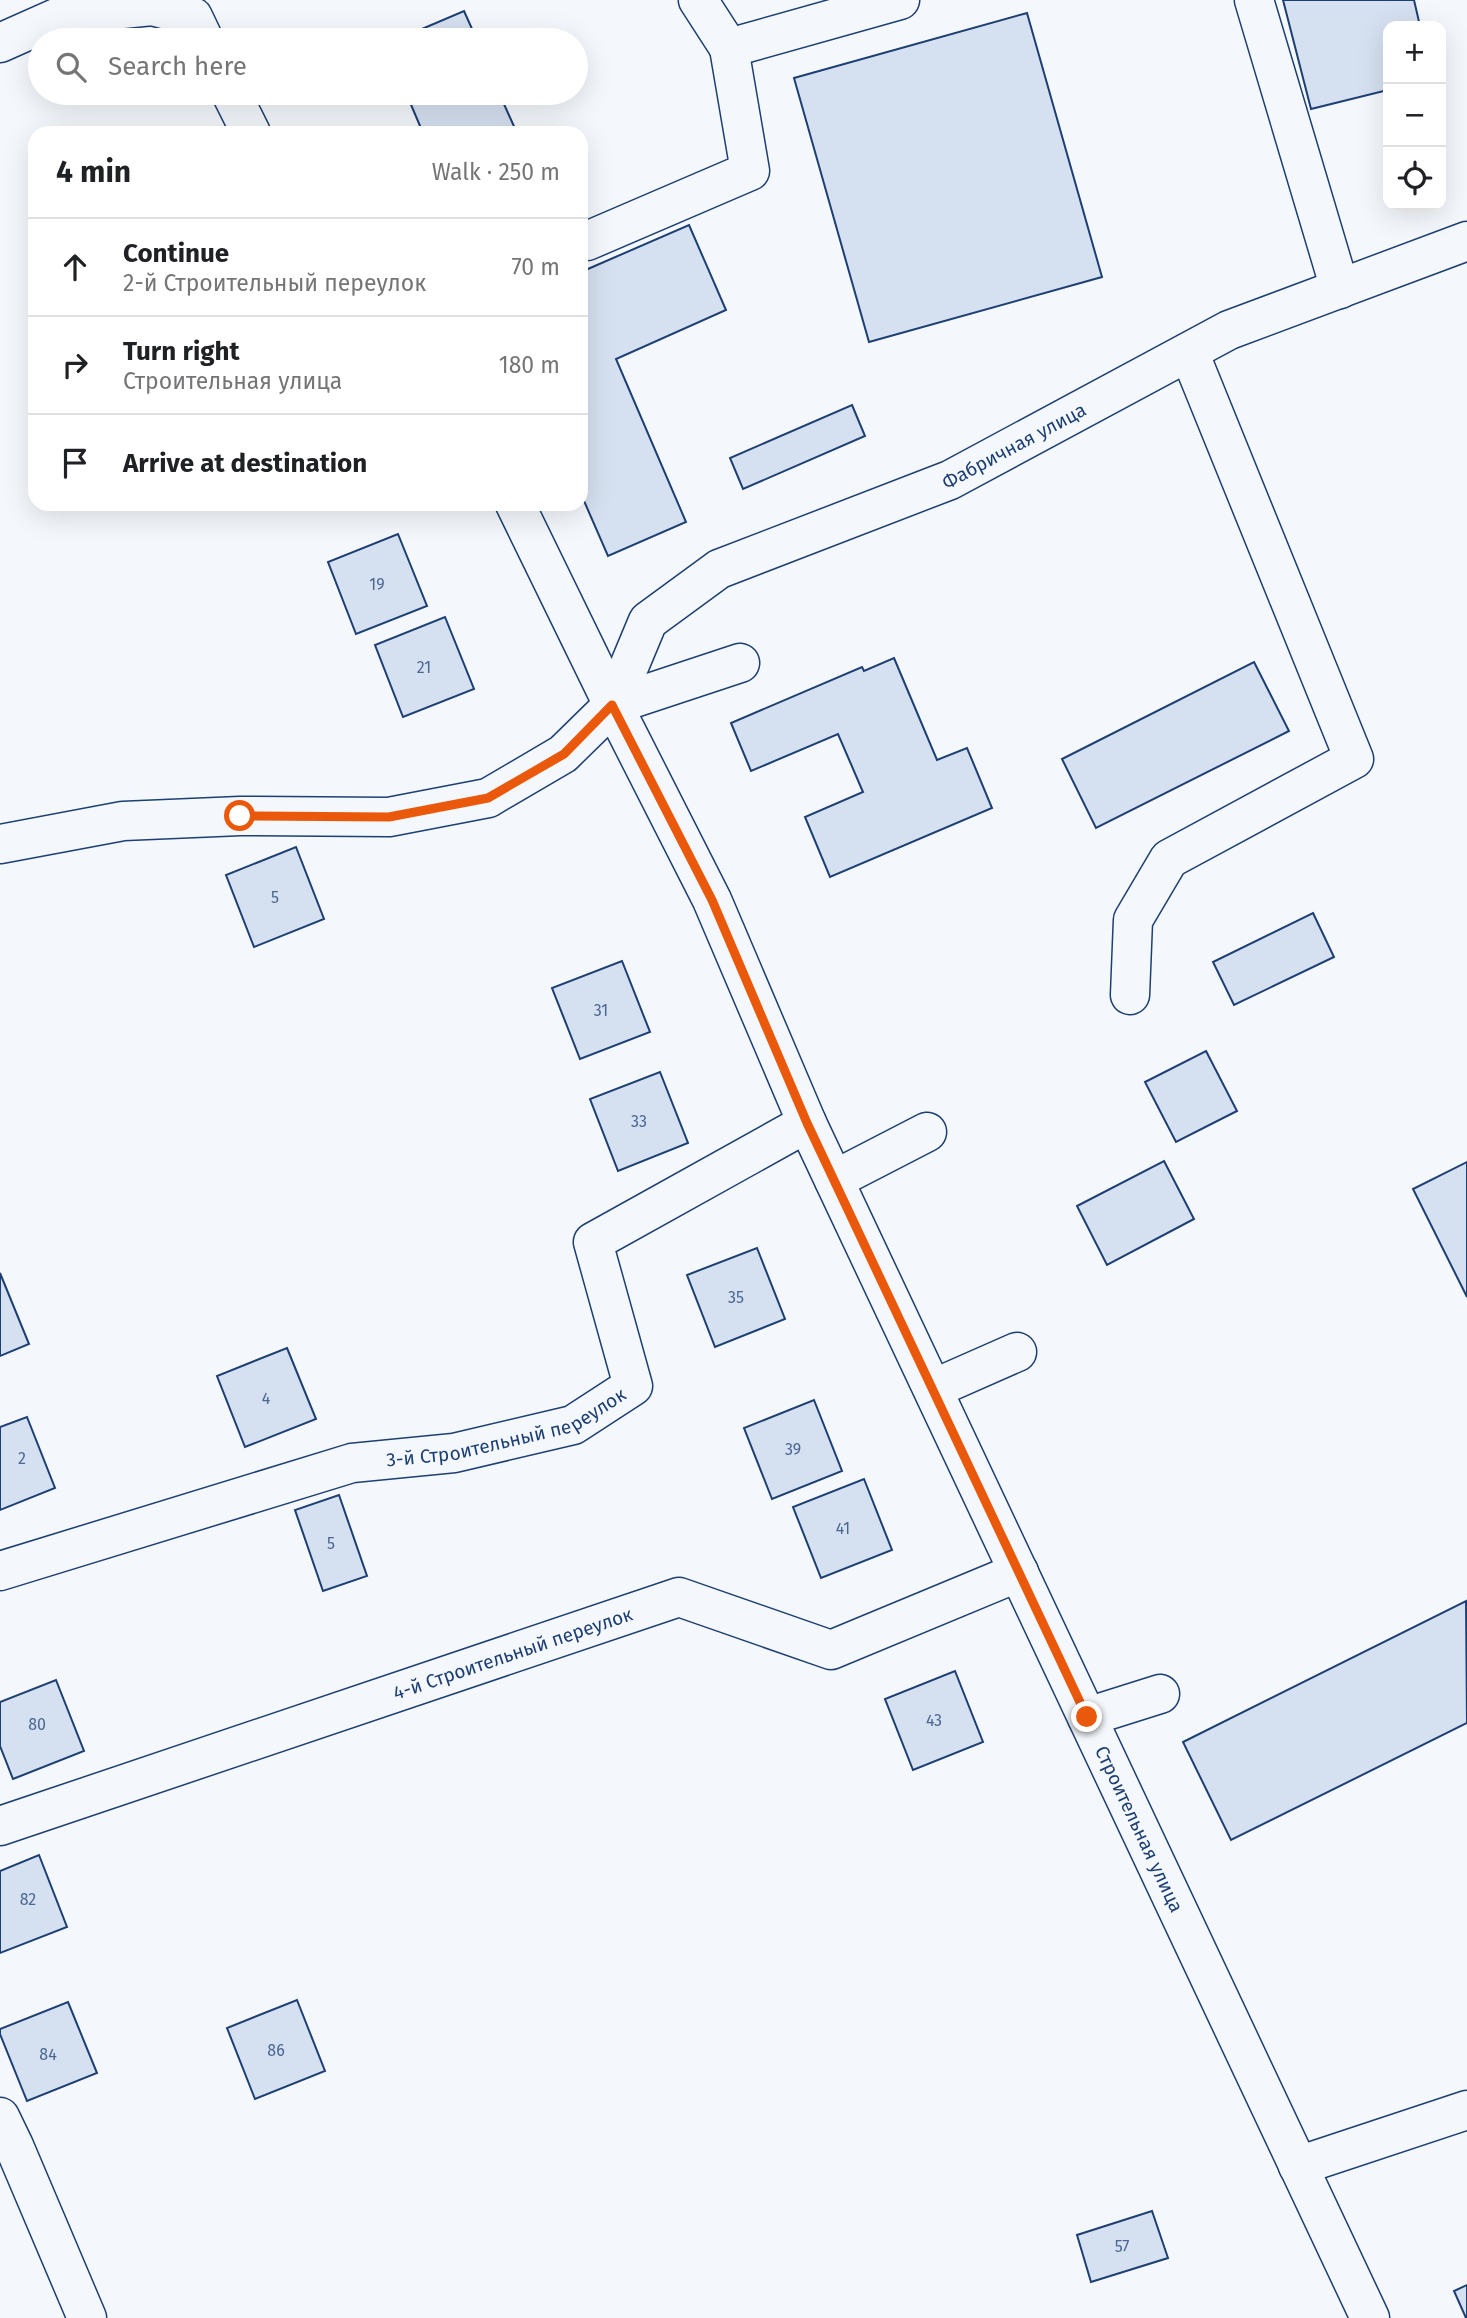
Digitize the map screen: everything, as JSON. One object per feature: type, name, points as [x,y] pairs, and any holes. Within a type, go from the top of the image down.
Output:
[{"type":"street","points":[[588,241],[750,171],[729,48],[698,0]]},
{"type":"street","points":[[729,48],[900,0]]},
{"type":"street","points":[[1254,0],[1340,289]]},
{"type":"street","points":[[34,28],[63,15],[152,6],[196,28]]},
{"type":"street","points":[[0,43],[28,31]]},
{"type":"street","points":[[237,105],[248,126]]},
{"type":"street","name":"Фабричная улица","points":[[612,705],[648,621],[719,569],[950,480],[1229,330],[1467,241]]},
{"type":"street","points":[[1130,995],[1133,920],[1170,859],[1354,759],[1189,352]]},
{"type":"street","name":"Строительная улица","points":[[518,511],[612,705],[712,900],[807,1123],[1370,2318]]},
{"type":"street","points":[[0,844],[123,821],[240,816],[389,817],[488,798],[564,754],[612,705],[740,663]]},
{"type":"street","name":"3-й Строительный переулок","points":[[0,1572],[352,1463],[454,1453],[573,1425],[633,1386],[593,1241],[807,1123]]},
{"type":"street","points":[[834,1180],[927,1132]]},
{"type":"street","points":[[933,1389],[1017,1352]]},
{"type":"street","name":"4-й Строительный переулок","points":[[0,1826],[679,1597],[831,1650],[1019,1572]]},
{"type":"street","points":[[1087,1717],[1160,1693]]},
{"type":"street","points":[[1298,2166],[1467,2110]]},
{"type":"street","points":[[5,2138],[87,2318]]},
{"type":"building","points":[[1283,0],[1414,0],[1419,21],[1383,21],[1383,91],[1311,109]]},
{"type":"building","points":[[464,11],[472,28],[424,28]]},
{"type":"building","points":[[1027,13],[1102,277],[869,342],[794,78]]},
{"type":"building","points":[[411,105],[504,105],[514,126],[420,126]]},
{"type":"building","points":[[689,225],[726,310],[616,359],[686,522],[608,556],[588,510],[588,269]]},
{"type":"building","points":[[852,405],[865,436],[743,489],[730,458]]},
{"type":"building","points":[[398,534],[427,606],[356,634],[328,562]]},
{"type":"building","points":[[445,617],[474,689],[403,717],[375,645]]},
{"type":"building","points":[[894,658],[937,760],[967,748],[992,808],[830,877],[805,817],[863,792],[838,734],[751,771],[731,723],[862,667],[864,671]]},
{"type":"building","points":[[1254,662],[1289,731],[1096,828],[1062,759]]},
{"type":"building","points":[[296,847],[324,919],[254,947],[226,875]]},
{"type":"building","points":[[1313,913],[1334,957],[1234,1005],[1213,962]]},
{"type":"building","points":[[622,961],[650,1032],[580,1059],[552,988]]},
{"type":"building","points":[[1206,1051],[1237,1111],[1176,1142],[1145,1082]]},
{"type":"building","points":[[660,1072],[688,1143],[618,1171],[590,1099]]},
{"type":"building","points":[[1164,1161],[1194,1219],[1107,1265],[1077,1206]]},
{"type":"building","points":[[1467,1162],[1467,1297],[1413,1189]]},
{"type":"building","points":[[757,1248],[785,1319],[715,1347],[687,1275]]},
{"type":"building","points":[[0,1273],[29,1344],[0,1356]]},
{"type":"building","points":[[287,1348],[316,1419],[245,1447],[217,1376]]},
{"type":"building","points":[[814,1400],[842,1471],[772,1499],[744,1428]]},
{"type":"building","points":[[27,1417],[55,1488],[0,1510],[0,1427]]},
{"type":"building","points":[[864,1479],[892,1550],[821,1578],[793,1507]]},
{"type":"building","points":[[339,1495],[367,1576],[323,1591],[295,1510]]},
{"type":"building","points":[[1466,1601],[1467,1723],[1231,1840],[1183,1742]]},
{"type":"building","points":[[955,1671],[983,1742],[913,1770],[885,1699]]},
{"type":"building","points":[[56,1680],[84,1751],[13,1779],[0,1746],[0,1702]]},
{"type":"building","points":[[39,1855],[67,1927],[0,1953],[0,1871]]},
{"type":"building","points":[[297,2000],[325,2071],[255,2099],[227,2028]]},
{"type":"building","points":[[68,2002],[97,2073],[27,2101],[0,2029]]},
{"type":"building","points":[[1152,2211],[1168,2258],[1091,2282],[1077,2235]]},
{"type":"building","points":[[1467,2285],[1467,2318],[1466,2318],[1454,2291]]},
{"type":"route","points":[[240,816],[389,817],[488,798],[564,754],[612,705],[712,900],[807,1123],[1087,1717]]}]
